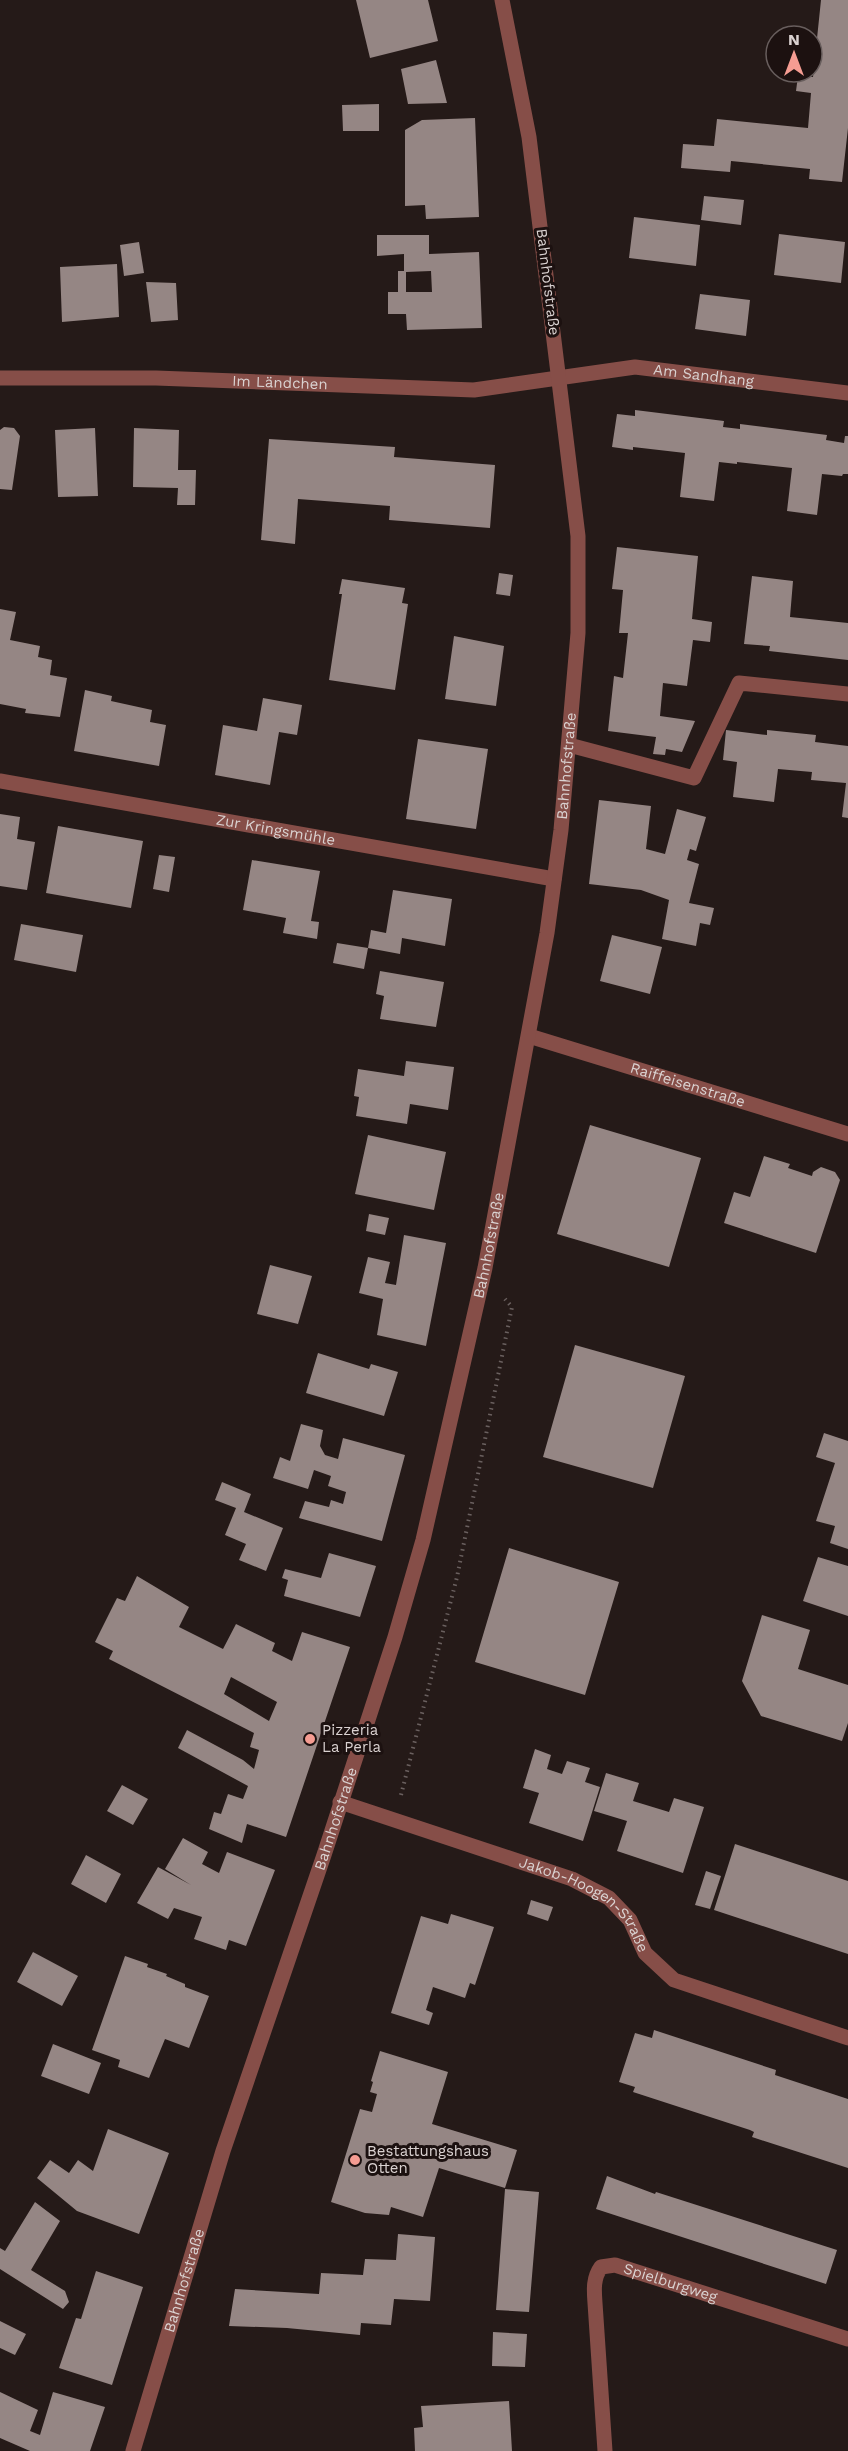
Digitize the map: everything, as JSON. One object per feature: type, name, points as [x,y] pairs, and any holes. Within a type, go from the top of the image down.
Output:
[{"type":"street","name":"Bahnhofstraße","points":[[133,2451],[223,2151],[395,1637],[423,1540],[485,1268],[530,1036],[547,933],[569,745],[578,633],[578,536],[530,137],[502,0]]},
{"type":"street","name":"Am Sandhang","points":[[560,378],[635,367],[848,393]]},
{"type":"street","name":"Im Ländchen","points":[[0,378],[156,378],[474,390],[560,378]]},
{"type":"street","points":[[569,745],[694,778],[739,683],[848,694]]},
{"type":"street","name":"Zur Kringsmühle","points":[[0,781],[554,879]]},
{"type":"street","name":"Raiffeisenstraße","points":[[530,1036],[848,1134]]},
{"type":"street","name":"Jakob-Hoogen-Straße","points":[[340,1802],[572,1879],[609,1898],[630,1920],[645,1953],[674,1980],[848,2038]]},
{"type":"street","name":"Spielburgweg","points":[[605,2451],[594,2283],[601,2268],[615,2265],[848,2339]]},
{"type":"building","points":[[356,0],[428,0],[438,41],[370,58]]},
{"type":"building","points":[[821,0],[848,0],[848,128],[842,182],[809,179],[810,169],[731,161],[730,172],[681,168],[683,144],[714,146],[717,119],[808,128],[811,93],[796,91],[797,84],[824,84],[824,24],[819,24]]},
{"type":"building","points":[[436,60],[447,103],[408,104],[401,69]]},
{"type":"building","points":[[379,104],[379,131],[343,131],[342,105]]},
{"type":"building","points":[[475,118],[479,217],[426,219],[425,205],[405,206],[405,130],[422,120]]},
{"type":"building","points":[[704,196],[744,200],[741,225],[701,220]]},
{"type":"building","points":[[634,217],[700,225],[696,266],[629,258]]},
{"type":"building","points":[[779,234],[845,242],[841,283],[774,275]]},
{"type":"building","points":[[377,235],[429,235],[429,254],[479,252],[482,328],[407,330],[406,314],[388,314],[388,292],[398,292],[398,271],[404,271],[404,254],[377,256]],"holes":[[[431,271],[432,292],[406,292],[406,272]]]},
{"type":"building","points":[[139,242],[144,273],[124,276],[120,245]]},
{"type":"building","points":[[117,264],[119,317],[62,322],[60,267]]},
{"type":"building","points":[[146,282],[176,283],[178,320],[151,322]]},
{"type":"building","points":[[700,294],[750,300],[746,336],[695,329]]},
{"type":"building","points":[[635,410],[724,421],[723,427],[740,429],[740,424],[827,435],[826,440],[844,443],[845,436],[848,436],[848,474],[842,476],[822,474],[817,515],[787,511],[792,468],[719,462],[714,501],[680,497],[685,453],[612,447],[617,414],[635,416]]},
{"type":"building","points":[[4,427],[14,428],[20,436],[12,490],[0,489],[0,430]]},
{"type":"building","points":[[95,428],[98,496],[58,497],[55,430]]},
{"type":"building","points":[[134,428],[179,430],[178,470],[196,470],[195,505],[177,505],[178,488],[133,487]]},
{"type":"building","points":[[269,439],[395,447],[394,457],[495,465],[490,528],[389,520],[390,506],[298,499],[295,544],[261,540]]},
{"type":"building","points":[[617,547],[698,556],[692,619],[712,622],[710,642],[693,640],[687,686],[663,683],[660,716],[695,721],[682,752],[666,749],[665,755],[653,754],[656,737],[608,731],[614,676],[623,678],[628,633],[619,633],[623,590],[612,589]]},
{"type":"building","points":[[499,573],[513,575],[510,596],[496,594]]},
{"type":"building","points":[[752,576],[793,581],[790,617],[848,623],[848,660],[769,651],[770,646],[744,644]]},
{"type":"building","points":[[342,579],[405,588],[402,603],[408,604],[395,690],[329,680],[342,594],[339,594]]},
{"type":"building","points":[[0,609],[16,612],[10,640],[40,646],[38,657],[52,660],[50,675],[67,678],[60,717],[25,713],[26,709],[0,704]]},
{"type":"building","points":[[454,636],[504,646],[496,706],[445,699]]},
{"type":"building","points":[[85,690],[112,696],[111,701],[152,710],[150,722],[166,725],[159,766],[74,751]]},
{"type":"building","points":[[263,698],[302,705],[297,735],[279,732],[270,785],[215,775],[223,725],[257,731]]},
{"type":"building","points":[[726,730],[767,735],[767,730],[816,735],[815,742],[848,746],[848,818],[842,817],[846,783],[811,780],[812,772],[778,769],[774,802],[733,797],[737,762],[723,760]]},
{"type":"building","points":[[418,739],[488,749],[476,829],[406,819]]},
{"type":"building","points":[[599,800],[651,806],[646,849],[665,854],[677,809],[706,817],[696,851],[690,849],[687,860],[699,864],[689,903],[714,908],[710,925],[700,923],[696,946],[662,939],[669,900],[641,890],[589,884]]},
{"type":"building","points":[[0,814],[20,817],[17,839],[35,842],[27,890],[0,886]]},
{"type":"building","points":[[58,826],[143,841],[131,908],[46,893]]},
{"type":"building","points":[[159,855],[175,857],[169,892],[153,889]]},
{"type":"building","points":[[252,860],[320,871],[311,921],[319,922],[317,939],[283,933],[286,918],[243,910]]},
{"type":"building","points":[[393,890],[452,899],[445,946],[402,938],[400,954],[368,948],[371,930],[386,933]]},
{"type":"building","points":[[21,924],[83,935],[76,972],[14,960]]},
{"type":"building","points":[[612,935],[662,947],[650,994],[600,981]]},
{"type":"building","points":[[337,943],[368,948],[364,969],[333,963]]},
{"type":"building","points":[[380,971],[444,982],[436,1027],[380,1019],[384,996],[376,994]]},
{"type":"building","points":[[406,1061],[454,1067],[448,1110],[410,1104],[407,1124],[356,1116],[359,1097],[354,1096],[358,1069],[404,1076]]},
{"type":"building","points":[[590,1125],[701,1158],[669,1267],[557,1234]]},
{"type":"building","points":[[368,1135],[446,1152],[434,1210],[355,1194]]},
{"type":"building","points":[[764,1156],[790,1164],[788,1168],[812,1176],[813,1172],[821,1167],[835,1172],[840,1180],[816,1253],[724,1223],[734,1192],[750,1197]]},
{"type":"building","points":[[369,1214],[389,1218],[385,1235],[366,1231]]},
{"type":"building","points":[[404,1235],[446,1243],[426,1346],[377,1335],[383,1299],[359,1293],[368,1257],[390,1262],[385,1283],[396,1285]]},
{"type":"building","points":[[270,1265],[312,1276],[298,1324],[257,1314]]},
{"type":"building","points":[[575,1345],[685,1376],[653,1488],[543,1457]]},
{"type":"building","points":[[318,1353],[369,1369],[371,1364],[398,1372],[384,1416],[306,1393]]},
{"type":"building","points":[[301,1424],[323,1430],[320,1446],[325,1455],[338,1459],[343,1438],[405,1455],[382,1541],[299,1518],[305,1501],[329,1507],[331,1500],[343,1504],[346,1492],[328,1486],[331,1476],[314,1470],[308,1489],[273,1478],[280,1457],[290,1461]]},
{"type":"building","points":[[824,1433],[848,1441],[848,1549],[830,1543],[835,1526],[816,1521],[835,1463],[816,1457]]},
{"type":"building","points":[[222,1482],[251,1494],[244,1512],[283,1528],[266,1571],[239,1560],[246,1544],[225,1535],[236,1508],[215,1500]]},
{"type":"building","points":[[509,1548],[619,1582],[585,1695],[475,1662]]},
{"type":"building","points":[[329,1553],[376,1566],[360,1617],[284,1596],[288,1580],[282,1578],[285,1569],[321,1578]]},
{"type":"building","points":[[818,1557],[848,1566],[848,1616],[803,1601]]},
{"type":"building","points":[[137,1576],[189,1607],[179,1627],[223,1649],[236,1624],[275,1643],[272,1651],[292,1661],[302,1632],[350,1647],[286,1837],[247,1824],[242,1843],[209,1829],[214,1812],[221,1814],[228,1794],[243,1799],[248,1786],[178,1748],[187,1730],[243,1760],[254,1769],[259,1750],[250,1747],[254,1733],[109,1659],[113,1651],[95,1642],[117,1598],[125,1601]],"holes":[[[231,1677],[277,1702],[269,1721],[224,1694]]]},
{"type":"building","points":[[762,1615],[810,1630],[798,1669],[848,1685],[848,1723],[842,1741],[761,1716],[742,1681]]},
{"type":"building","points":[[535,1749],[551,1755],[547,1769],[562,1774],[567,1761],[590,1768],[585,1782],[600,1787],[583,1841],[529,1823],[539,1793],[523,1788]]},
{"type":"building","points":[[606,1773],[639,1783],[633,1801],[669,1812],[674,1798],[704,1807],[683,1873],[617,1851],[627,1821],[594,1811]]},
{"type":"building","points":[[122,1785],[148,1799],[133,1825],[107,1811]]},
{"type":"building","points":[[183,1838],[208,1852],[202,1864],[219,1873],[227,1852],[275,1870],[246,1946],[229,1940],[226,1950],[194,1939],[202,1917],[174,1908],[168,1919],[137,1903],[158,1867],[191,1885],[165,1869]]},
{"type":"building","points":[[735,1844],[848,1881],[848,1954],[714,1910]]},
{"type":"building","points":[[86,1855],[121,1874],[106,1903],[71,1884]]},
{"type":"building","points":[[706,1871],[721,1876],[710,1909],[695,1905]]},
{"type":"building","points":[[531,1900],[553,1907],[548,1921],[527,1914]]},
{"type":"building","points":[[451,1914],[494,1927],[475,1985],[470,1983],[465,1998],[433,1987],[426,2010],[433,2013],[429,2025],[391,2013],[421,1916],[448,1924]]},
{"type":"building","points":[[33,1952],[78,1976],[62,2006],[17,1982]]},
{"type":"building","points":[[125,1956],[148,1964],[147,1967],[167,1974],[166,1976],[185,1984],[185,1987],[209,1996],[189,2048],[165,2039],[149,2078],[118,2067],[120,2060],[92,2050]]},
{"type":"building","points":[[654,2030],[776,2070],[775,2075],[848,2099],[848,2168],[752,2137],[754,2132],[750,2130],[633,2092],[635,2087],[619,2082],[635,2033],[652,2038]]},
{"type":"building","points":[[53,2044],[101,2063],[89,2094],[41,2076]]},
{"type":"building","points":[[380,2051],[448,2072],[432,2124],[517,2150],[505,2188],[439,2168],[423,2217],[391,2207],[389,2215],[365,2213],[331,2202],[360,2109],[372,2112],[377,2094],[370,2092],[373,2082],[371,2081]]},
{"type":"building","points":[[108,2129],[169,2153],[139,2234],[77,2211],[37,2178],[50,2160],[69,2173],[78,2160],[93,2171]]},
{"type":"building","points":[[607,2176],[655,2194],[656,2192],[837,2250],[826,2284],[596,2209]]},
{"type":"building","points":[[505,2189],[539,2192],[529,2312],[496,2310]]},
{"type":"building","points":[[35,2202],[60,2221],[31,2270],[65,2291],[69,2302],[63,2309],[0,2269],[0,2248],[5,2251]]},
{"type":"building","points":[[398,2234],[435,2237],[430,2301],[394,2299],[391,2325],[361,2323],[360,2335],[287,2328],[229,2326],[235,2289],[319,2294],[321,2273],[363,2275],[365,2259],[396,2260]]},
{"type":"building","points":[[96,2271],[143,2287],[112,2385],[59,2368],[76,2318],[81,2319]]},
{"type":"building","points":[[0,2321],[26,2334],[15,2355],[0,2348]]},
{"type":"building","points":[[493,2332],[527,2334],[525,2367],[492,2366]]},
{"type":"building","points":[[0,2392],[38,2410],[30,2431],[40,2435],[53,2392],[105,2407],[90,2451],[30,2451],[0,2438]]},
{"type":"building","points":[[509,2401],[512,2451],[415,2451],[414,2428],[423,2427],[421,2406]]},
{"type":"place","name":"Pizzeria La Perla","points":[[310,1739]]},
{"type":"place","name":"Bestattungshaus Otten","points":[[355,2160]]}]
